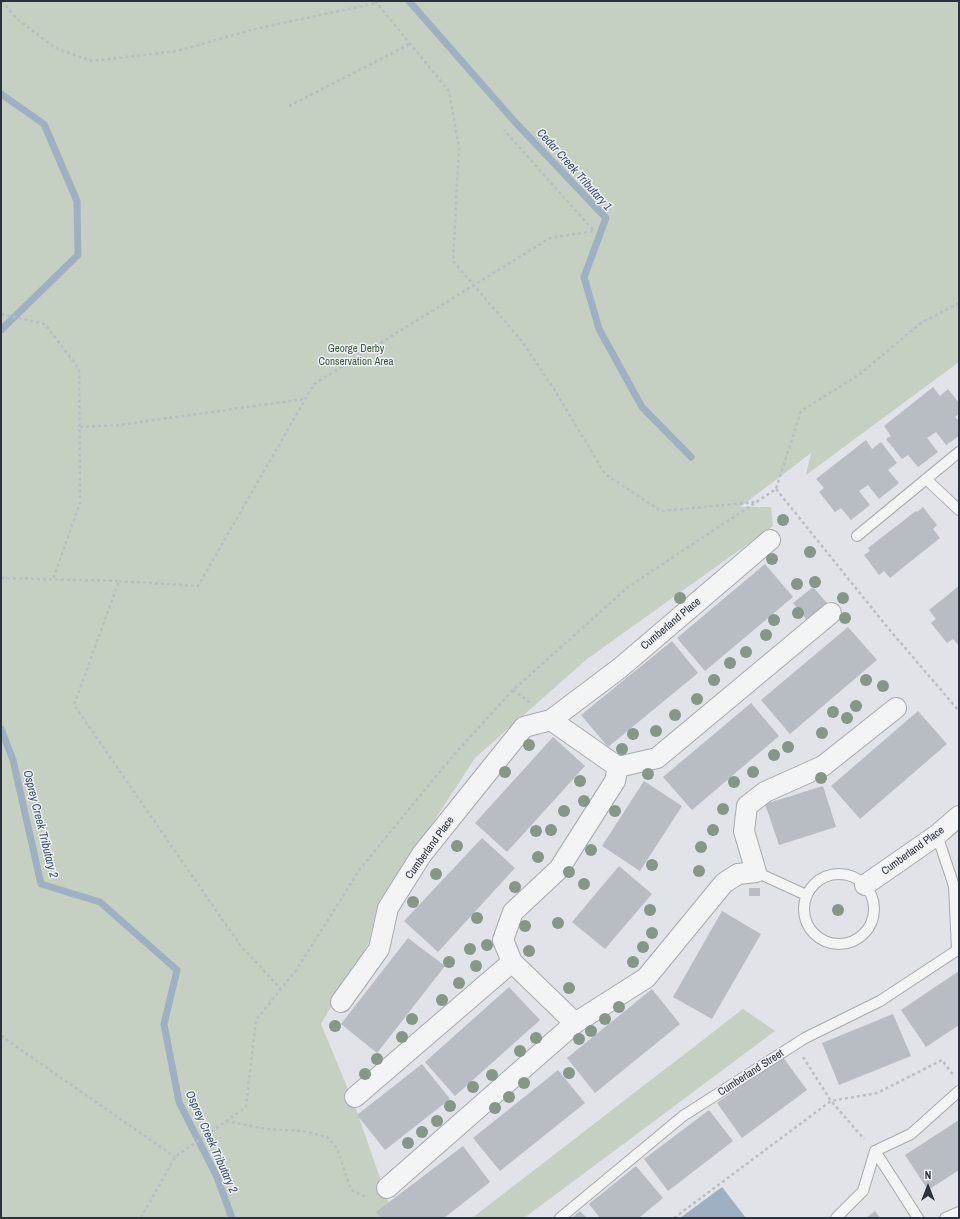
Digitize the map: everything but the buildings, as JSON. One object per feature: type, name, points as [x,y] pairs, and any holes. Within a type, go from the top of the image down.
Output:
[{"type":"street","name":"Cumberland Place","points":[[342,1002],[379,949],[388,908],[422,854],[524,727],[551,720],[620,668],[770,540]]},
{"type":"street","points":[[551,720],[618,767],[657,758],[830,613]]},
{"type":"street","points":[[387,1188],[575,1023],[646,978],[724,882],[738,874],[756,872],[744,831],[747,806],[765,792],[823,766],[896,708]]},
{"type":"street","points":[[575,1023],[512,962],[503,940],[513,912],[559,869],[615,781],[618,767]]},
{"type":"street","name":"Cumberland Place","points":[[865,885],[937,835],[959,816]]},
{"type":"street","points":[[356,1097],[512,962]]},
{"type":"lane","points":[[857,536],[959,452]]},
{"type":"lane","points":[[926,479],[959,510]]},
{"type":"lane","name":"Cumberland Street","points":[[560,1218],[683,1116],[795,1045],[880,1001],[958,950],[954,886],[937,835]]},
{"type":"lane","points":[[756,872],[806,895]]},
{"type":"lane","points":[[833,874],[845,874],[856,878],[865,885],[872,895],[874,918],[869,928],[861,937],[851,942],[839,944],[828,942],[818,937],[810,928],[805,918],[804,906],[806,895],[812,885],[822,878],[833,874]]},
{"type":"lane","points":[[836,1218],[863,1191],[875,1151],[910,1134],[959,1091]]},
{"type":"lane","points":[[875,1151],[918,1218]]},
{"type":"lane","points":[[945,1218],[959,1212]]},
{"type":"path","points":[[2,1],[16,18],[55,48],[92,61],[177,51],[255,30],[376,2],[449,92],[458,147],[453,261],[521,340],[554,390],[605,474],[662,511],[756,502]]},
{"type":"path","points":[[290,106],[410,44]]},
{"type":"path","points":[[1,578],[119,581],[198,586],[314,384],[550,238],[594,231],[504,130]]},
{"type":"path","points":[[959,303],[921,323],[860,374],[801,411],[776,489],[888,628],[959,711]]},
{"type":"path","points":[[1,314],[45,324],[79,369],[80,503],[53,579]]},
{"type":"path","points":[[80,427],[120,425],[306,398]]},
{"type":"path","points":[[119,581],[74,704],[240,945],[281,989]]},
{"type":"path","points":[[513,690],[524,698]]},
{"type":"path","points":[[1,1036],[175,1157]]},
{"type":"path","points":[[795,1045],[831,1101],[875,1151]]},
{"type":"path","points":[[674,1218],[831,1101],[877,1094],[942,1060],[955,1077]]},
{"type":"path","points":[[225,1121],[266,1129],[304,1131],[327,1137],[337,1148],[351,1190],[366,1197]]},
{"type":"path","points":[[141,1218],[175,1157],[208,1134]]},
{"type":"green space","name":"George Derby Conservation Area","points":[[1,1],[959,1],[959,362],[806,475],[811,453],[740,507],[771,507],[773,526],[587,659],[475,758],[377,908],[369,942],[321,1024],[355,1106],[394,1218],[1,1218]]},
{"type":"green space","points":[[743,1009],[775,1031],[524,1218],[472,1218]]},
{"type":"water","points":[[722,1187],[746,1218],[680,1218]]},
{"type":"waterway","name":"Cedar Creek Tributary 1","points":[[409,1],[515,122],[606,218],[584,277],[599,329],[642,407],[691,457]]},
{"type":"waterway","name":"Osprey Creek Tributary 2","points":[[1,94],[44,124],[77,201],[78,255],[1,330]]},
{"type":"waterway","name":"Osprey Creek Tributary 2","points":[[1,729],[13,760],[41,884],[100,902],[177,970],[164,1024],[179,1102],[217,1177],[232,1218]]}]
